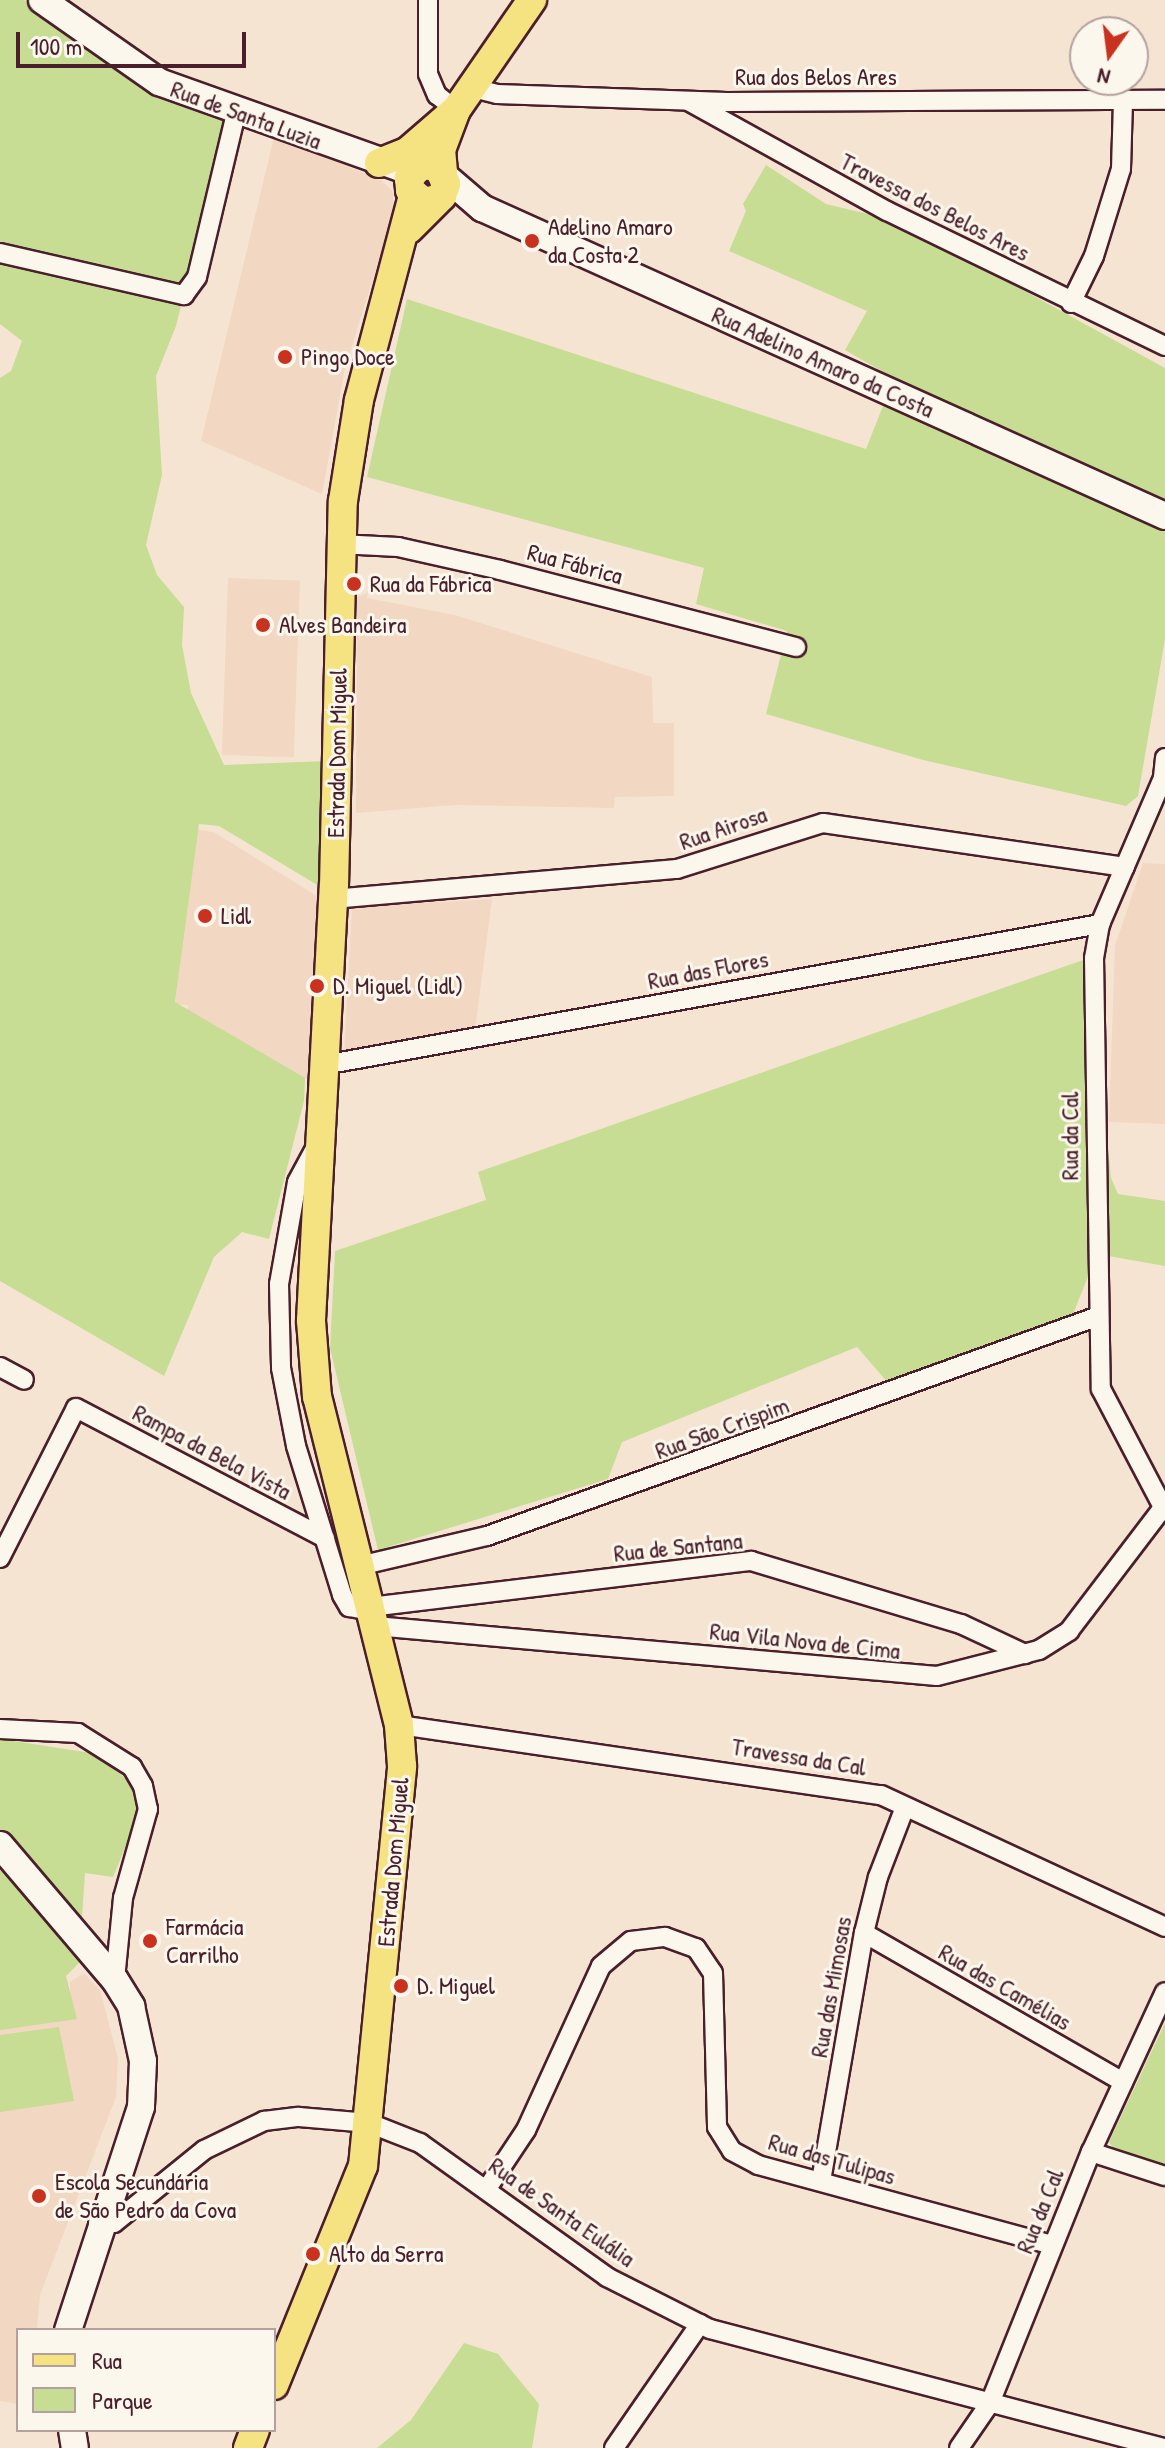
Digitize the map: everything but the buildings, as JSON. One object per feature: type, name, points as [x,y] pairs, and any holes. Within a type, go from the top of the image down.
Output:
[{"type":"main road","points":[[379,163],[408,151],[462,99],[532,0]]},
{"type":"main road","name":"Estrada Dom Miguel","points":[[276,2380],[359,2179],[369,2123],[402,1766],[399,1725],[359,1566],[313,1359],[319,1141],[333,899],[339,544],[359,400],[409,229],[462,99]]},
{"type":"street","name":"Rua de Santa Luzia","points":[[42,0],[159,82],[426,181]]},
{"type":"street","points":[[428,0],[428,74],[437,95],[462,99]]},
{"type":"street","name":"Rua dos Belos Ares","points":[[462,99],[497,94],[688,101],[1165,100]]},
{"type":"street","name":"Travessa dos Belos Ares","points":[[688,101],[1071,303],[1165,346]]},
{"type":"street","points":[[1071,303],[1094,256],[1121,169],[1123,101]]},
{"type":"street","points":[[0,253],[184,295],[197,277],[236,113]]},
{"type":"street","name":"Rua Adelino Amaro da Costa","points":[[426,181],[1165,516]]},
{"type":"street","points":[[409,229],[451,208],[482,208]]},
{"type":"street","name":"Rua Fábrica","points":[[339,544],[398,547],[471,563],[796,647]]},
{"type":"street","name":"Rua da Cal","points":[[1164,1510],[1101,1389],[1096,1317],[1094,958],[1100,924],[1163,778],[1165,758]]},
{"type":"street","name":"Rua Airosa","points":[[333,899],[677,869],[823,823],[1125,867]]},
{"type":"street","name":"Rua das Flores","points":[[324,1065],[1100,924]]},
{"type":"street","name":"Estrada Dom Miguel","points":[[319,1141],[297,1182],[279,1284],[284,1383],[325,1538],[349,1607],[372,1615]]},
{"type":"street","name":"Rua São Crispim","points":[[359,1566],[487,1536],[1096,1317]]},
{"type":"street","points":[[0,1367],[24,1380]]},
{"type":"street","name":"Rampa da Bela Vista","points":[[0,1558],[76,1408],[325,1538]]},
{"type":"street","name":"Rua Vila Nova de Cima","points":[[372,1615],[881,1675],[937,1676],[1025,1654],[1069,1631],[1164,1510]]},
{"type":"street","name":"Rua de Santana","points":[[372,1615],[751,1561],[961,1624],[1025,1654]]},
{"type":"street","name":"Travessa da Cal","points":[[399,1725],[842,1786],[905,1807],[1165,1927]]},
{"type":"street","points":[[3,1727],[78,1733],[132,1767],[143,1786],[148,1809],[123,1898],[115,1980]]},
{"type":"street","name":"Rua das Mimosas","points":[[821,2181],[864,1933],[878,1877],[905,1807]]},
{"type":"street","points":[[0,1845],[115,1980],[131,2006],[143,2061],[141,2107],[98,2223],[69,2328]]},
{"type":"street","name":"Rua das Camélias","points":[[864,1933],[1123,2082]]},
{"type":"street","name":"Rua das Tulipas","points":[[488,2187],[526,2130],[601,1966],[631,1941],[665,1937],[696,1948],[713,1973],[717,2127],[732,2151],[758,2165],[1052,2245]]},
{"type":"street","name":"Rua da Cal","points":[[959,2448],[990,2403],[1091,2152],[1165,1992]]},
{"type":"street","name":"Rua de Santa Eulália","points":[[98,2223],[114,2223],[204,2150],[264,2121],[299,2117],[369,2123],[420,2143],[488,2187],[607,2277],[700,2324],[1164,2448]]},
{"type":"street","points":[[1091,2152],[1165,2176]]},
{"type":"street","points":[[614,2448],[700,2324]]},
{"type":"shaded area","points":[[274,137],[381,180],[393,192],[394,211],[345,368],[322,494],[201,441]]},
{"type":"shaded area","name":"Alves Bandeira","points":[[228,578],[300,581],[294,757],[222,755]]},
{"type":"shaded area","points":[[368,593],[367,598],[455,615],[652,677],[653,723],[674,723],[674,796],[615,797],[614,808],[455,805],[356,813],[357,597]]},
{"type":"shaded area","points":[[194,829],[214,832],[320,898],[310,1081],[188,1012],[188,1005],[175,1004]]},
{"type":"shaded area","points":[[1143,863],[1165,864],[1165,1124],[1109,1122],[1115,946]]},
{"type":"shaded area","points":[[492,899],[475,1030],[344,1056],[352,907]]},
{"type":"shaded area","name":"Escola Secundária de São Pedro da Cova","points":[[84,1973],[100,1990],[118,2058],[116,2097],[40,2295],[37,2328],[16,2328],[16,2404],[0,2401],[0,2024],[70,2012],[70,1982]]},
{"type":"green space","points":[[0,0],[24,0],[231,103],[176,326],[156,376],[162,475],[146,545],[157,575],[184,607],[182,645],[191,693],[224,765],[328,761],[324,889],[219,826],[199,824],[175,1002],[305,1078],[304,1101],[269,1239],[242,1232],[214,1257],[164,1376],[0,1281],[0,378],[11,371],[22,341],[0,324]]},
{"type":"green space","points":[[766,165],[826,204],[897,221],[1165,368],[1165,639],[1138,796],[1126,806],[923,760],[766,714],[787,631],[696,604],[704,568],[367,477],[407,299],[866,449],[894,378],[845,350],[867,311],[729,251],[746,211],[743,204]]},
{"type":"green space","points":[[1089,958],[1111,1178],[1118,1194],[1165,1201],[1165,1266],[1097,1254],[1073,1314],[890,1385],[857,1347],[622,1442],[608,1479],[378,1550],[330,1348],[335,1251],[486,1200],[478,1172]]},
{"type":"green space","points":[[0,1739],[98,1754],[138,1790],[137,1819],[113,1877],[85,1873],[79,1963],[66,1976],[77,2019],[0,2030]]},
{"type":"green space","points":[[1165,2023],[1165,2169],[1116,2152],[1109,2142]]},
{"type":"green space","points":[[59,2027],[74,2101],[0,2112],[0,2035]]},
{"type":"green space","points":[[464,2343],[498,2354],[539,2404],[532,2448],[377,2448],[411,2420]]},
{"type":"place","name":"Adelino Amaro da Costa 2","points":[[532,241]]},
{"type":"place","name":"Pingo Doce","points":[[285,357]]},
{"type":"place","name":"Rua da Fábrica","points":[[354,584]]},
{"type":"place","name":"Alves Bandeira","points":[[263,625]]},
{"type":"place","name":"Lidl","points":[[205,916]]},
{"type":"place","name":"D. Miguel (Lidl)","points":[[317,986]]},
{"type":"place","name":"Farmácia Carrilho","points":[[150,1941]]},
{"type":"place","name":"D. Miguel","points":[[401,1986]]},
{"type":"place","name":"Escola Secundária de São Pedro da Cova","points":[[39,2196]]},
{"type":"place","name":"Alto da Serra","points":[[313,2254]]}]
